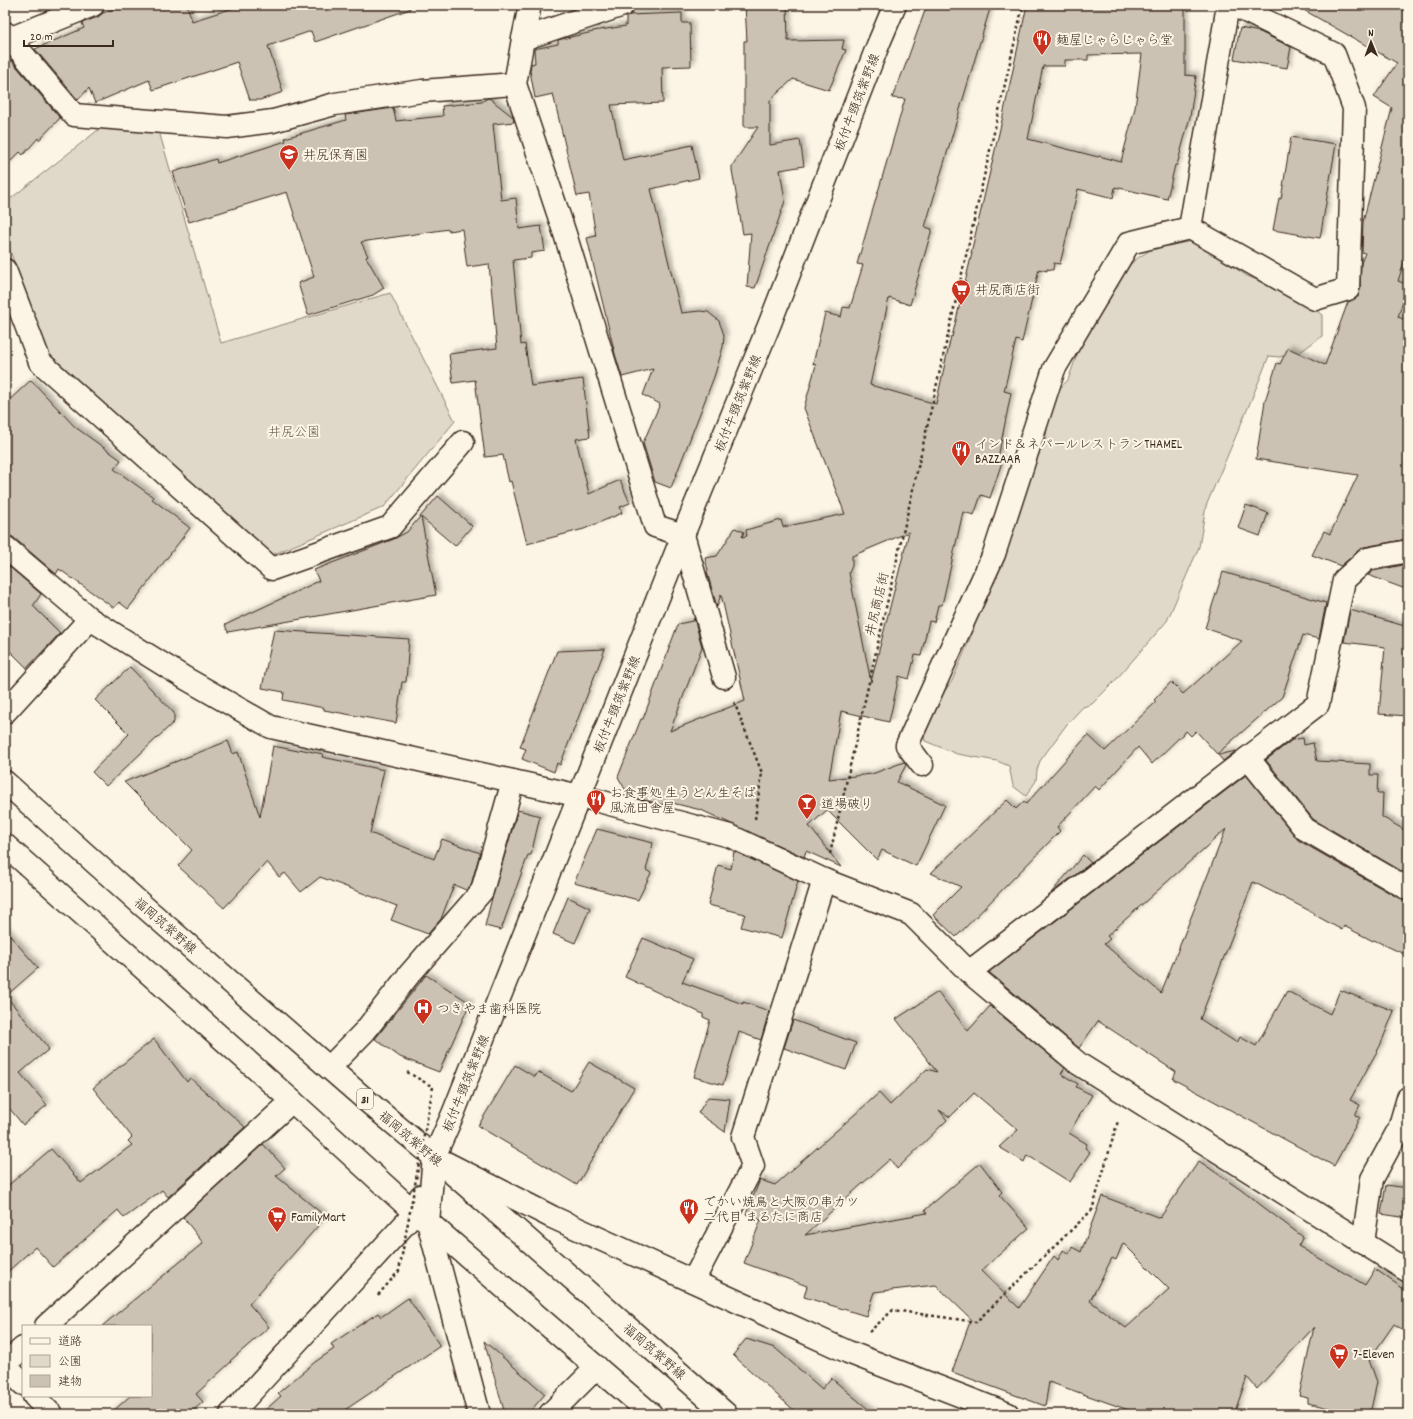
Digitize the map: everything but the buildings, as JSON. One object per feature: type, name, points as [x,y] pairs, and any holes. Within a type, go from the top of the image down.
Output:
[{"type":"street","points":[[93,5],[6,39],[74,115],[227,127],[273,121],[335,104],[422,91],[515,84]]},
{"type":"street","points":[[530,5],[515,84],[565,234],[655,526],[682,536],[724,677]]},
{"type":"street","points":[[523,39],[622,5]]},
{"type":"street","name":"板付牛頸筑紫野線","points":[[479,1414],[422,1218],[434,1157],[453,1114],[580,796],[682,536],[770,323],[875,52],[895,5]]},
{"type":"street","points":[[1190,228],[1228,5]]},
{"type":"street","points":[[922,765],[907,745],[994,554],[1054,369],[1129,243],[1190,228],[1315,299],[1348,289],[1354,108],[1334,54],[1233,5]]},
{"type":"street","points":[[5,270],[40,362],[272,569],[390,527],[463,442]]},
{"type":"street","points":[[5,547],[90,619],[185,678],[271,727],[580,796],[730,836],[824,880],[911,914],[970,972],[1078,1064],[1408,1271]]},
{"type":"street","points":[[970,972],[1318,704],[1344,580],[1367,559],[1408,551]]},
{"type":"street","points":[[5,712],[90,619]]},
{"type":"street","points":[[1248,758],[1305,829],[1408,889]]},
{"type":"street","points":[[329,1068],[365,1030],[408,976],[482,891],[513,781]]},
{"type":"street","name":"福岡筑紫野線","points":[[5,782],[141,904],[329,1068],[434,1157],[726,1414]]},
{"type":"street","points":[[5,845],[422,1218],[598,1367],[651,1414]]},
{"type":"street","points":[[693,1281],[753,1166],[744,1137],[824,880]]},
{"type":"street","points":[[1363,1243],[1372,1179],[1399,1129],[1408,1098]]},
{"type":"street","points":[[47,1325],[292,1101]]},
{"type":"street","points":[[434,1157],[552,1217],[848,1352],[1008,1414]]},
{"type":"street","points":[[230,1414],[422,1218]]},
{"type":"street","points":[[22,1349],[5,1364],[22,1383]]},
{"type":"street","points":[[550,1414],[598,1367]]},
{"type":"street","points":[[35,1397],[51,1414]]},
{"type":"path","name":"井尻商店街","points":[[824,880],[1023,5]]},
{"type":"path","points":[[724,677],[762,773],[752,846]]},
{"type":"path","points":[[378,1295],[399,1271],[433,1087],[407,1072]]},
{"type":"path","points":[[848,1352],[893,1310],[976,1322],[1092,1210],[1125,1094]]},
{"type":"green space","name":"井尻公園","points":[[107,123],[158,128],[221,343],[390,293],[455,421],[384,507],[272,555],[44,349],[5,236],[5,203]]},
{"type":"green space","points":[[1192,241],[1247,276],[1296,295],[1322,315],[1322,336],[1299,353],[1279,357],[1269,356],[1206,506],[1199,547],[1167,621],[1113,683],[1092,704],[1083,707],[1067,724],[1040,761],[1036,781],[1026,796],[1013,786],[1009,766],[997,761],[957,754],[925,741],[922,727],[938,700],[952,681],[972,634],[978,611],[987,597],[1006,556],[1010,537],[1031,472],[1046,438],[1050,402],[1058,390],[1068,380],[1079,349],[1124,269],[1152,249]]},
{"type":"place","name":"麺屋じゃらじゃら堂","points":[[1042,56]]},
{"type":"place","name":"井尻保育園","points":[[289,171]]},
{"type":"place","name":"井尻商店街","points":[[961,306]]},
{"type":"place","name":"インド＆ネパールレストランTHAMEL BAZZAAR","points":[[961,467]]},
{"type":"place","name":"お食事処 生うどん生そば 風流田舎屋","points":[[596,816]]},
{"type":"place","name":"道場破り","points":[[807,820]]},
{"type":"place","name":"つきやま歯科医院","points":[[423,1025]]},
{"type":"place","name":"でかい焼鳥と大阪の串カツ 二代目 まるたに商店","points":[[689,1225]]},
{"type":"place","name":"FamilyMart","points":[[277,1233]]},
{"type":"place","name":"7-Eleven","points":[[1339,1370]]}]
